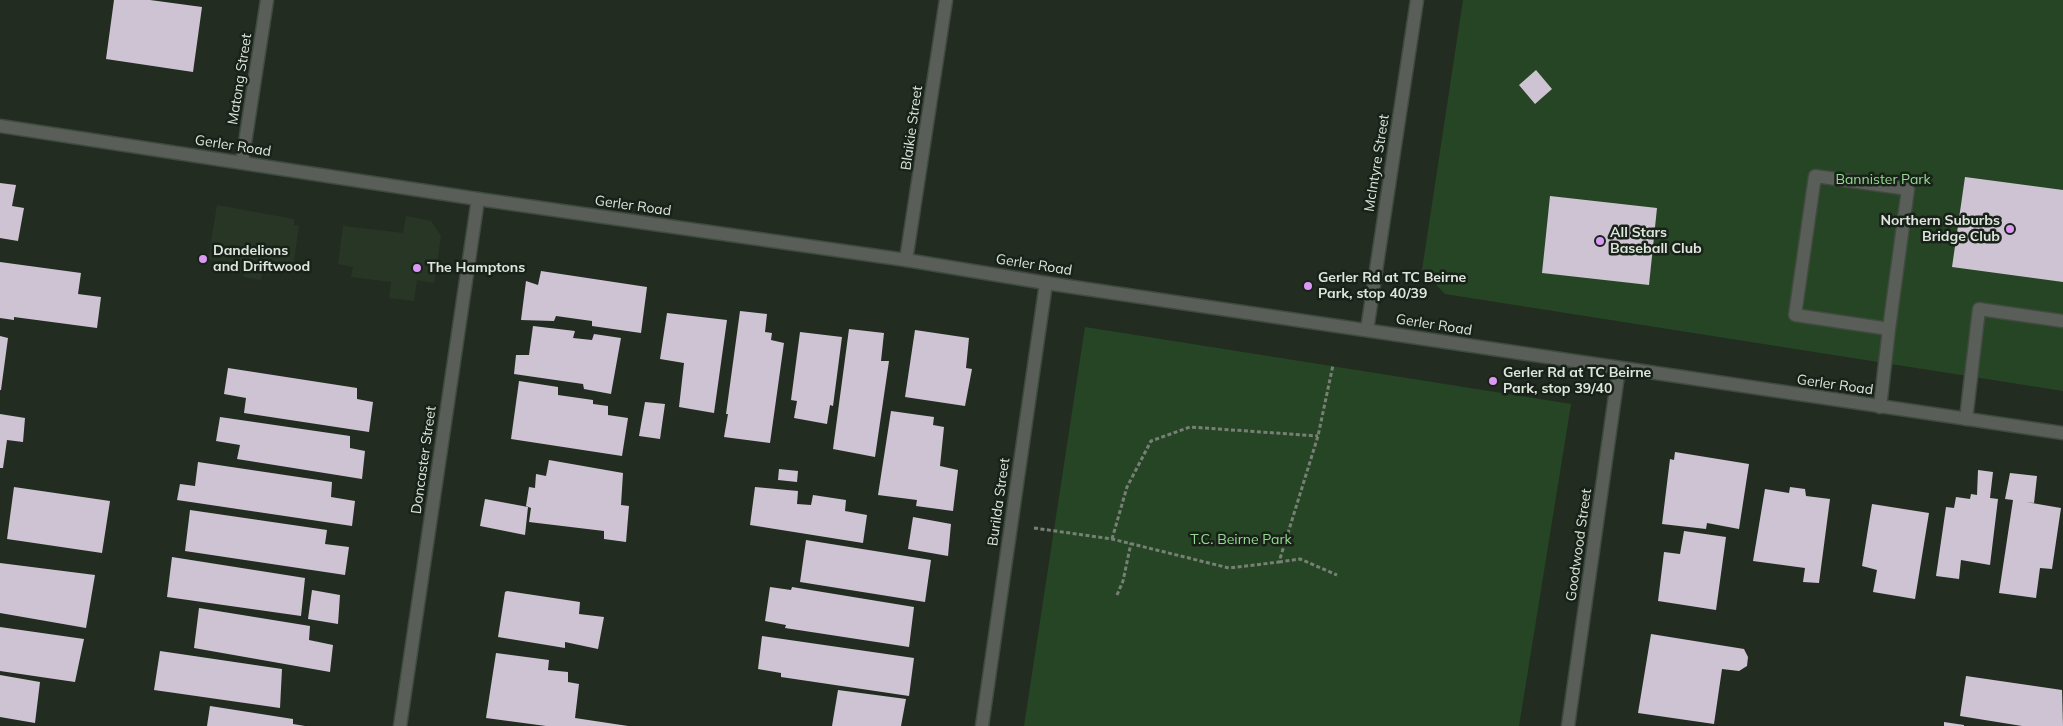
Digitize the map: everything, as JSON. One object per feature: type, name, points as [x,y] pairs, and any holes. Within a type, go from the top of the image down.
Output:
[{"type":"street","name":"Matong Street","points":[[242,162],[267,0]]},
{"type":"street","name":"Blaikie Street","points":[[906,260],[946,0]]},
{"type":"street","name":"McIntyre Street","points":[[1367,330],[1417,0]]},
{"type":"street","name":"Gerler Road","points":[[0,126],[478,199],[906,260],[1046,283],[2063,433]]},
{"type":"street","points":[[1880,407],[1908,189],[1815,176],[1795,315],[1889,328]]},
{"type":"street","name":"Doncaster Street","points":[[400,726],[478,199]]},
{"type":"street","name":"Burilda Street","points":[[982,726],[1046,283]]},
{"type":"street","points":[[1966,419],[1980,310],[2063,322]]},
{"type":"street","name":"Goodwood Street","points":[[1568,726],[1619,368]]},
{"type":"path","points":[[1279,562],[1318,436],[1333,365]]},
{"type":"path","points":[[1112,538],[1127,486],[1151,442],[1190,427],[1318,436]]},
{"type":"path","points":[[1010,525],[1112,538],[1230,568],[1300,559],[1337,575]]},
{"type":"path","points":[[1117,595],[1123,581],[1131,543]]},
{"type":"shaded area","points":[[217,205],[294,219],[294,225],[299,226],[292,273],[263,269],[261,280],[243,277],[244,273],[223,271],[224,262],[208,260]]},
{"type":"shaded area","points":[[406,216],[431,221],[441,236],[434,283],[417,280],[414,301],[389,298],[391,282],[351,277],[353,267],[338,264],[343,226],[403,233]]},
{"type":"green space","name":"Bannister Park","points":[[1463,0],[2063,0],[2063,391],[1445,294],[1422,270]]},
{"type":"green space","name":"T.C. Beirne Park","points":[[1085,327],[1571,404],[1519,726],[1024,726]]},
{"type":"building","points":[[114,0],[150,0],[202,7],[193,72],[106,59]]},
{"type":"building","points":[[1536,70],[1552,89],[1535,104],[1519,85]]},
{"type":"building","name":"Northern Suburbs Bridge Club","points":[[1965,177],[2063,190],[2063,282],[1952,267]]},
{"type":"building","points":[[0,183],[16,185],[12,206],[24,208],[18,241],[0,238]]},
{"type":"building","name":"All Stars Baseball Club","points":[[1550,196],[1657,208],[1649,285],[1542,273]]},
{"type":"building","points":[[0,262],[81,273],[78,294],[101,297],[97,328],[14,317],[14,320],[0,318]]},
{"type":"building","points":[[541,271],[647,287],[641,333],[592,326],[592,321],[556,316],[554,321],[521,320],[526,281],[538,285]]},
{"type":"building","points":[[740,311],[767,314],[765,332],[772,333],[771,340],[784,343],[770,443],[724,437]]},
{"type":"building","points":[[667,313],[727,320],[714,413],[679,407],[684,363],[660,359]]},
{"type":"building","points":[[533,326],[575,331],[573,338],[592,340],[594,334],[621,338],[611,394],[584,389],[583,384],[514,374],[516,355],[529,355]]},
{"type":"building","points":[[849,329],[884,333],[881,361],[889,361],[875,457],[833,449]]},
{"type":"building","points":[[915,330],[969,338],[966,368],[972,369],[965,406],[905,397]]},
{"type":"building","points":[[800,332],[842,337],[833,406],[830,405],[827,424],[794,418],[797,401],[791,400]]},
{"type":"building","points":[[0,336],[8,338],[1,390],[0,390]]},
{"type":"building","points":[[228,368],[357,388],[357,399],[373,402],[369,432],[244,413],[246,398],[224,394]]},
{"type":"building","points":[[519,381],[558,387],[558,395],[593,400],[593,404],[608,406],[608,415],[628,418],[622,456],[511,439]]},
{"type":"building","points":[[645,402],[665,404],[660,439],[639,436]]},
{"type":"building","points":[[891,411],[934,417],[933,425],[944,427],[940,466],[958,470],[953,511],[916,506],[917,500],[878,495]]},
{"type":"building","points":[[0,414],[25,418],[23,442],[7,440],[3,468],[0,468]]},
{"type":"building","points":[[220,417],[350,436],[350,448],[365,451],[362,479],[237,459],[240,445],[216,441]]},
{"type":"building","points":[[1675,452],[1749,464],[1739,529],[1707,523],[1706,529],[1662,524],[1670,459],[1674,460]]},
{"type":"building","points":[[549,460],[623,473],[621,505],[629,506],[626,542],[604,539],[604,531],[529,522],[531,508],[526,506],[529,487],[535,488],[536,474],[546,476]]},
{"type":"building","points":[[198,462],[332,482],[331,497],[355,501],[352,526],[177,500],[180,484],[195,486]]},
{"type":"building","points":[[779,469],[798,471],[797,482],[778,480]]},
{"type":"building","points":[[1978,470],[1993,472],[1990,498],[1998,499],[1990,565],[1961,560],[1959,579],[1936,576],[1946,507],[1954,508],[1956,497],[1970,499],[1971,494],[1977,495]]},
{"type":"building","points":[[2010,473],[2037,476],[2034,503],[2026,502],[2061,508],[2052,569],[2040,568],[2036,598],[1999,593],[2013,500],[2005,499]]},
{"type":"building","points":[[14,487],[110,501],[102,553],[7,539]]},
{"type":"building","points":[[755,487],[798,491],[797,504],[811,505],[813,495],[846,500],[845,511],[867,515],[863,543],[750,525]]},
{"type":"building","points":[[1790,487],[1805,489],[1806,496],[1830,499],[1819,583],[1803,582],[1805,568],[1753,561],[1765,489],[1789,493]]},
{"type":"building","points":[[485,499],[528,507],[525,535],[480,526]]},
{"type":"building","points":[[1872,504],[1929,513],[1915,599],[1873,592],[1877,570],[1862,566]]},
{"type":"building","points":[[190,510],[327,530],[325,544],[349,547],[345,575],[185,551]]},
{"type":"building","points":[[913,517],[951,524],[948,556],[908,549]]},
{"type":"building","points":[[1684,531],[1726,537],[1716,610],[1658,601],[1664,552],[1680,554]]},
{"type":"building","points":[[806,540],[931,560],[925,602],[800,582]]},
{"type":"building","points":[[172,557],[305,578],[301,616],[167,597]]},
{"type":"building","points":[[0,563],[95,575],[86,628],[0,613]]},
{"type":"building","points":[[770,587],[791,590],[792,587],[914,607],[909,647],[785,628],[786,625],[765,621]]},
{"type":"building","points":[[312,590],[340,595],[338,624],[308,619]]},
{"type":"building","points":[[505,592],[580,602],[579,614],[604,617],[598,649],[565,642],[565,648],[498,637]]},
{"type":"building","points":[[199,608],[310,626],[309,640],[333,645],[330,672],[194,648]]},
{"type":"building","points":[[0,627],[84,639],[75,682],[0,671]]},
{"type":"building","points":[[1651,634],[1744,649],[1748,657],[1747,666],[1739,671],[1722,669],[1714,724],[1638,713]]},
{"type":"building","points":[[762,636],[914,658],[909,696],[781,677],[781,673],[758,669]]},
{"type":"building","points":[[160,651],[282,669],[280,708],[154,690]]},
{"type":"building","points":[[496,653],[549,660],[548,670],[568,672],[568,682],[579,684],[575,718],[628,726],[546,726],[486,718]]},
{"type":"building","points":[[0,675],[40,682],[35,723],[0,717]]},
{"type":"building","points":[[1966,676],[2062,690],[2063,726],[2022,726],[1960,716]]},
{"type":"building","points":[[838,690],[906,699],[901,726],[832,726]]},
{"type":"building","points":[[210,706],[293,719],[293,724],[305,726],[207,726]]},
{"type":"building","points":[[1944,722],[1964,725],[1964,726],[1944,726]]},
{"type":"place","name":"Northern Suburbs Bridge Club","points":[[2010,229]]},
{"type":"place","name":"All Stars Baseball Club","points":[[1600,241]]},
{"type":"place","name":"Dandelions and Driftwood","points":[[203,259]]},
{"type":"place","name":"The Hamptons","points":[[417,268]]},
{"type":"place","name":"Gerler Rd at TC Beirne Park, stop 40/39","points":[[1308,286]]},
{"type":"place","name":"Gerler Rd at TC Beirne Park, stop 39/40","points":[[1493,381]]}]
